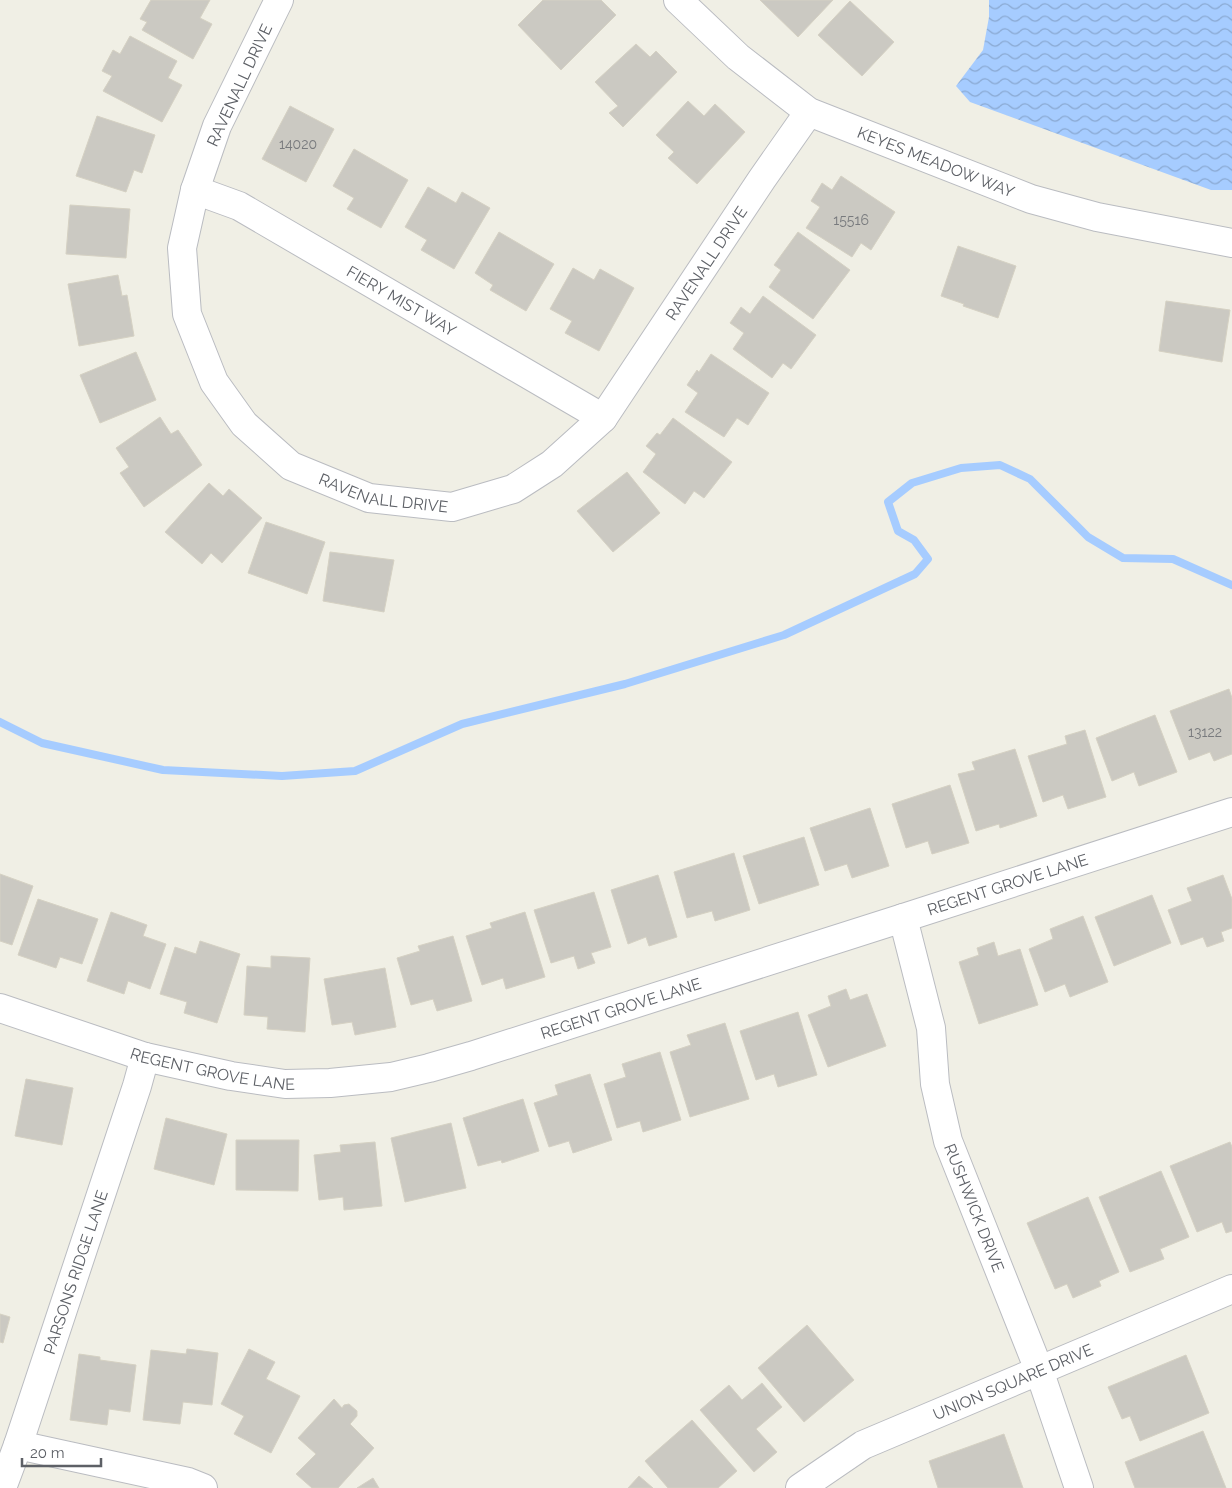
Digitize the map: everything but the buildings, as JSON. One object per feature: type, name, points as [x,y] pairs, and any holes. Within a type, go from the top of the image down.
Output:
[{"type":"street","name":"RAVENALL DRIVE","points":[[279,0],[217,126],[195,190],[182,248],[187,314],[214,382],[244,424],[291,466],[369,498],[452,507],[513,489],[552,464],[603,418],[762,179],[809,112]]},
{"type":"street","name":"KEYES MEADOW WAY","points":[[678,0],[738,56],[809,112],[1030,199],[1097,216],[1232,243]]},
{"type":"street","name":"FIERY MIST WAY","points":[[195,190],[239,206],[603,418]]},
{"type":"street","name":"REGENT GROVE LANE","points":[[0,1008],[145,1057],[232,1076],[285,1084],[330,1083],[391,1077],[471,1056],[1232,812]]},
{"type":"street","name":"RUSHWICK DRIVE","points":[[903,918],[931,1028],[935,1084],[948,1141],[1039,1370],[1079,1488]]},
{"type":"street","name":"PARSONS RIDGE LANE","points":[[2,1488],[18,1445],[145,1057]]},
{"type":"street","name":"UNION SQUARE DRIVE","points":[[800,1488],[863,1446],[1232,1289]]},
{"type":"street","points":[[18,1445],[188,1482],[203,1488]]},
{"type":"water","points":[[989,0],[1232,0],[1232,190],[1211,190],[970,102],[956,86],[983,50],[989,17]]},
{"type":"waterway","points":[[0,722],[42,743],[163,770],[282,776],[355,771],[462,724],[625,684],[784,635],[915,574],[928,559],[914,540],[898,531],[888,502],[912,483],[961,468],[1000,465],[1030,479],[1088,537],[1123,558],[1173,559],[1232,585]]}]
